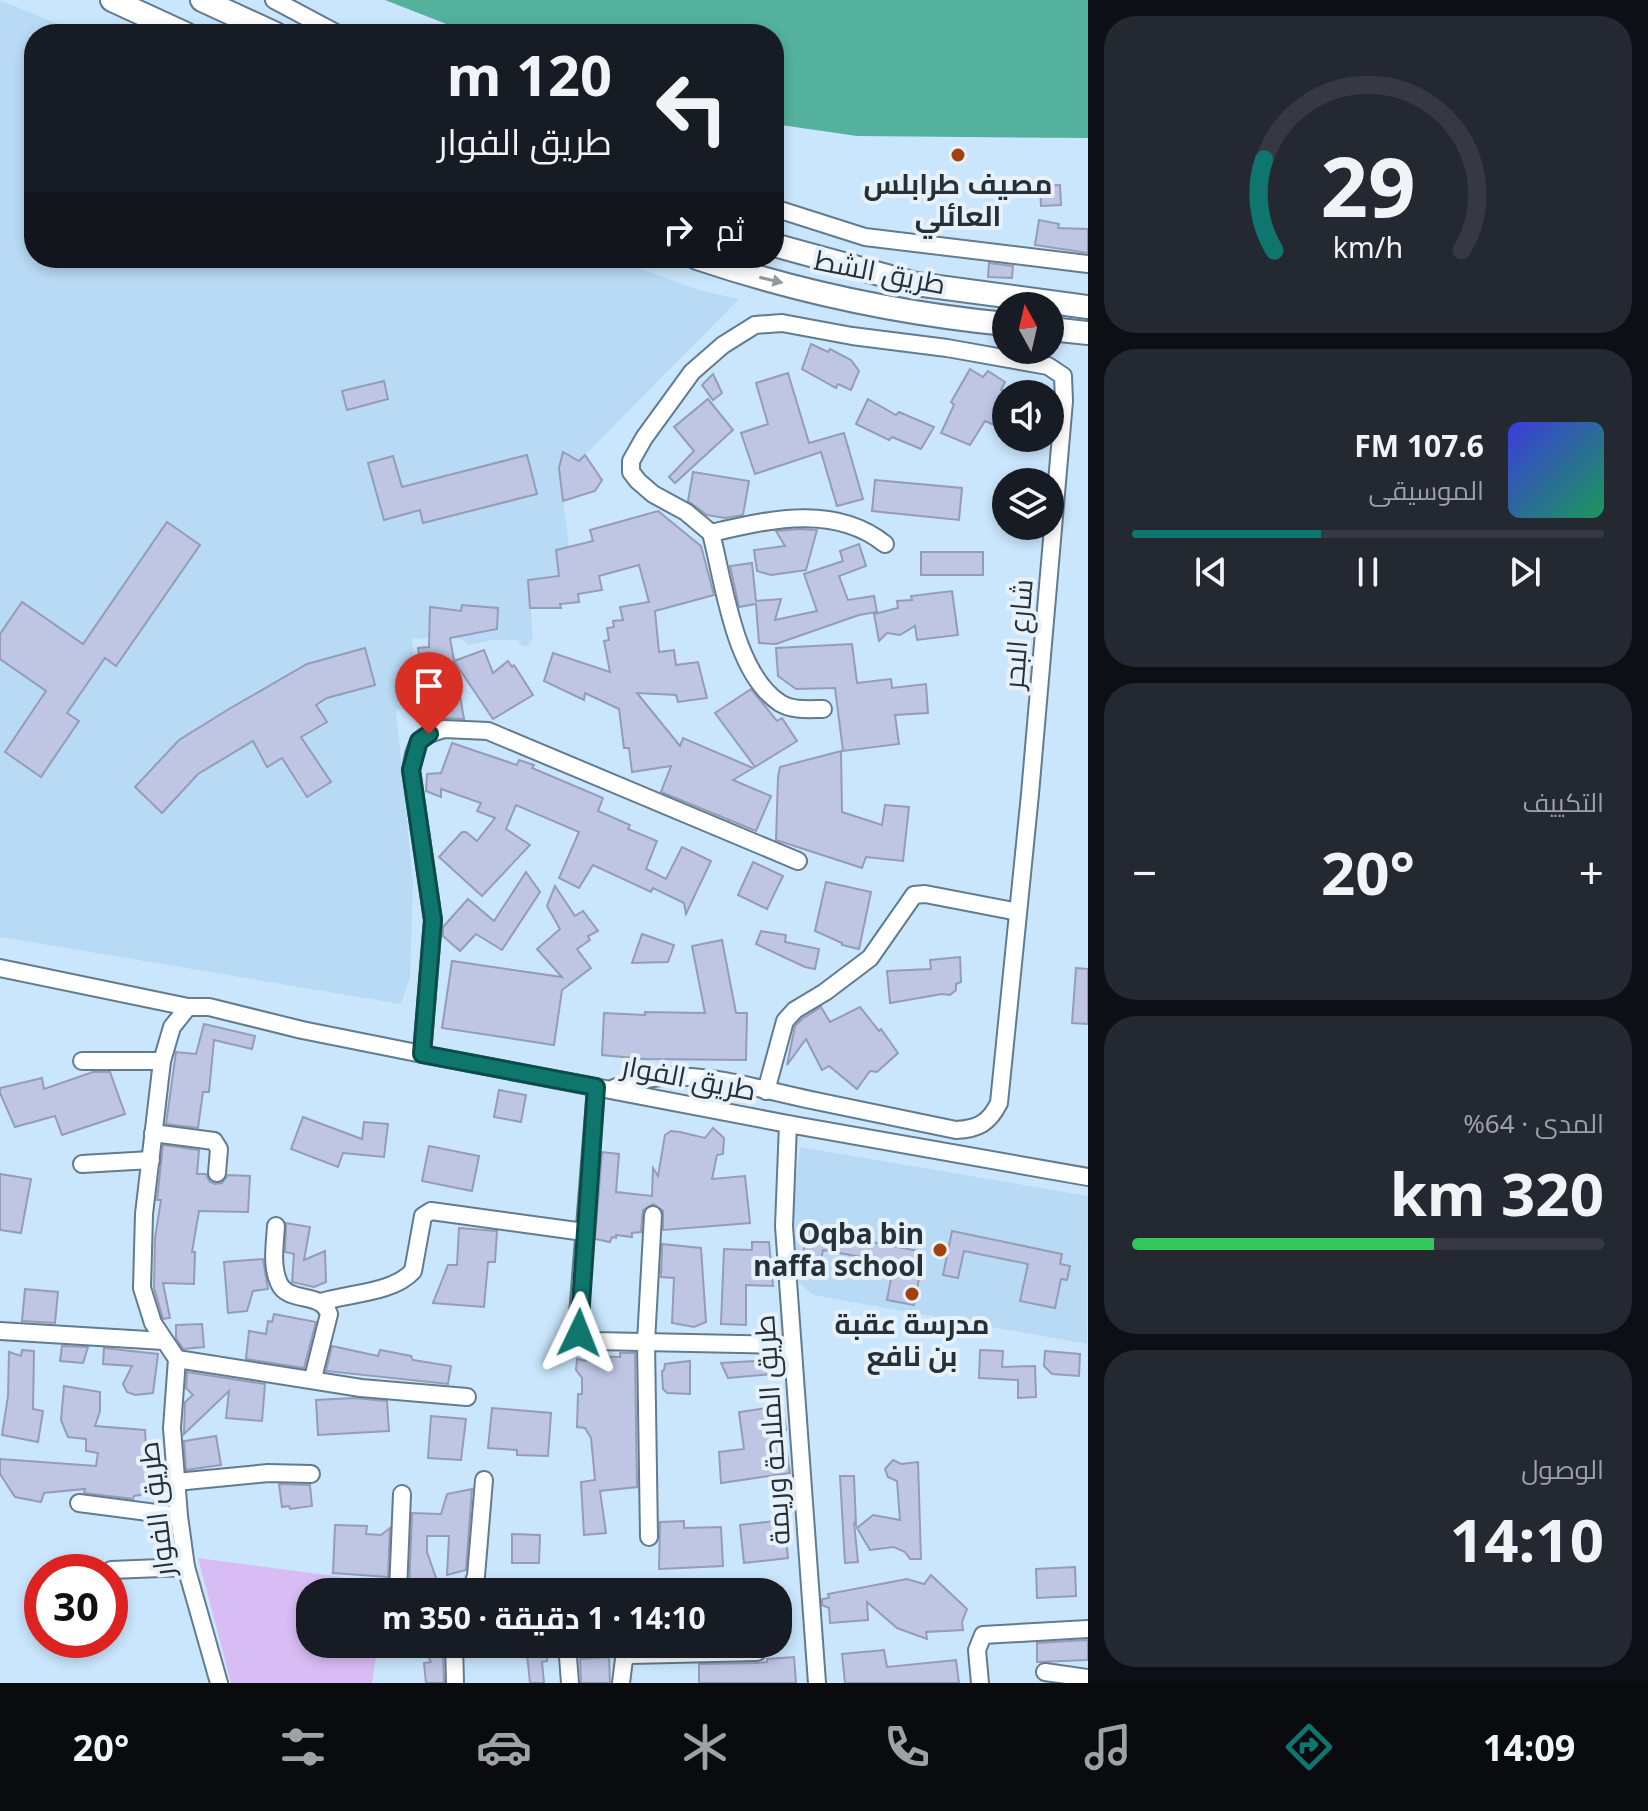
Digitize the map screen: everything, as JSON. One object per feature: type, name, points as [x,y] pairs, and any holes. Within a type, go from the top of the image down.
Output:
[{"type":"highway","points":[[112,0],[164,24]]},
{"type":"highway","points":[[202,0],[254,24]]},
{"type":"highway","name":"طريق الشط","points":[[784,248],[916,284],[1088,307]]},
{"type":"highway","name":"طريق الشط","points":[[730,268],[913,312],[992,322]]},
{"type":"highway","points":[[1064,330],[1088,333]]},
{"type":"street","points":[[274,0],[319,24]]},
{"type":"street","points":[[784,211],[865,237],[1088,264]]},
{"type":"street","name":"شارع البحر","points":[[604,1088],[630,1081],[674,1077],[705,1079],[956,1130],[970,1130],[983,1125],[993,1116],[999,1103],[1064,401],[1063,376],[1048,366],[947,348],[782,323],[755,325],[723,345],[692,372],[631,461],[631,472],[638,481],[653,494],[686,512],[711,533]]},
{"type":"street","points":[[823,709],[797,709],[780,703],[752,670],[731,617],[711,533],[779,520],[826,519],[858,527],[885,544]]},
{"type":"street","points":[[422,1054],[433,920],[411,770],[419,741],[429,734],[444,729],[488,731],[798,861]]},
{"type":"street","points":[[766,1091],[785,1021],[795,1010],[870,958],[914,895],[925,894],[1018,912]]},
{"type":"street","name":"طريق الفوار","points":[[0,968],[188,1007],[209,1007],[302,1030],[422,1054],[1088,1177]]},
{"type":"street","points":[[188,1007],[172,1027],[162,1061],[144,1214],[142,1288],[153,1323],[164,1341],[177,1359],[313,1378],[361,1388],[467,1397]]},
{"type":"street","points":[[82,1061],[162,1061]]},
{"type":"street","points":[[604,1088],[584,1232],[579,1333],[594,1341],[792,1345]]},
{"type":"street","name":"طريق الملاحة وريمة","points":[[788,1124],[784,1226],[817,1683]]},
{"type":"street","points":[[153,1133],[214,1141],[219,1149],[217,1173]]},
{"type":"street","points":[[82,1164],[151,1160]]},
{"type":"street","points":[[321,1302],[385,1288],[407,1277],[413,1271],[423,1216],[431,1211],[584,1232]]},
{"type":"street","points":[[649,1537],[646,1342],[653,1215]]},
{"type":"street","points":[[276,1226],[274,1255],[278,1282],[283,1289],[321,1302],[329,1314],[313,1378]]},
{"type":"street","points":[[0,1331],[164,1341]]},
{"type":"street","name":"طريق الفوار","points":[[177,1359],[172,1428],[179,1516],[186,1567],[219,1683]]},
{"type":"street","points":[[176,1482],[268,1473],[311,1474]]},
{"type":"street","points":[[475,1578],[484,1480]]},
{"type":"street","points":[[399,1578],[402,1494]]},
{"type":"street","points":[[79,1503],[179,1516]]},
{"type":"street","points":[[128,1569],[186,1567]]},
{"type":"street","points":[[980,1683],[977,1650],[983,1635],[1088,1629]]},
{"type":"street","points":[[454,1658],[455,1683]]},
{"type":"street","points":[[568,1658],[570,1683]]},
{"type":"street","points":[[621,1683],[626,1658]]},
{"type":"street","points":[[1045,1672],[1088,1678]]},
{"type":"shaded area","points":[[0,0],[58,24],[24,24],[24,268],[639,268],[698,290],[739,299],[579,461],[563,452],[559,468],[569,546],[556,550],[559,576],[528,580],[533,638],[528,646],[522,646],[518,640],[492,640],[467,645],[454,637],[412,639],[415,665],[408,666],[413,707],[396,710],[413,882],[410,977],[401,1004],[0,937]]},
{"type":"shaded area","points":[[385,0],[1088,0],[1088,138],[857,136],[784,125],[784,24],[446,24]]},
{"type":"shaded area","name":"Oqba bin naffa school","points":[[800,1147],[1088,1196],[1087,1344],[813,1295],[795,1279],[791,1220]]},
{"type":"shaded area","points":[[198,1558],[350,1578],[296,1578],[296,1658],[376,1658],[372,1683],[231,1683]]},
{"type":"building","points":[[1060,185],[1061,205],[1041,206],[1040,186]]},
{"type":"building","points":[[1039,220],[1059,224],[1058,228],[1088,229],[1088,253],[1035,245]]},
{"type":"building","points":[[989,263],[1013,266],[1012,278],[988,277]]},
{"type":"building","points":[[811,344],[828,352],[830,349],[851,360],[859,371],[851,390],[838,384],[836,388],[802,369]]},
{"type":"building","points":[[970,369],[983,377],[988,371],[1002,380],[992,380],[992,424],[985,421],[970,445],[941,433],[954,405],[951,402]]},
{"type":"building","points":[[788,373],[809,443],[844,433],[863,499],[837,506],[821,452],[755,474],[741,433],[768,424],[756,383]]},
{"type":"building","points":[[713,374],[722,393],[713,400],[702,385]]},
{"type":"building","points":[[384,381],[388,399],[347,410],[342,391]]},
{"type":"building","points":[[708,399],[733,430],[675,483],[669,477],[694,451],[674,427]]},
{"type":"building","points":[[868,399],[896,415],[899,412],[934,427],[921,449],[892,437],[889,440],[856,424]]},
{"type":"building","points":[[563,452],[579,461],[585,455],[602,480],[595,491],[563,501],[559,468]]},
{"type":"building","points":[[527,455],[537,494],[423,523],[420,510],[384,520],[368,463],[393,456],[402,487]]},
{"type":"building","points":[[693,472],[749,481],[743,515],[725,518],[707,515],[688,501]]},
{"type":"building","points":[[875,480],[962,488],[959,520],[872,511]]},
{"type":"building","points":[[658,511],[701,546],[714,595],[655,611],[659,652],[674,650],[676,665],[698,662],[707,698],[678,702],[676,695],[637,693],[680,746],[683,738],[753,768],[733,780],[771,796],[756,831],[661,792],[671,766],[632,772],[629,748],[624,748],[619,709],[585,693],[584,700],[544,681],[553,653],[610,672],[604,641],[609,640],[607,628],[614,627],[613,621],[623,620],[620,607],[649,602],[639,565],[599,576],[602,590],[578,594],[579,602],[560,604],[561,608],[530,608],[528,580],[559,576],[556,550],[593,541],[590,530]]},
{"type":"building","points":[[167,522],[200,545],[116,666],[105,658],[67,713],[79,721],[41,777],[5,752],[46,691],[0,659],[0,634],[22,602],[83,644]]},
{"type":"building","points":[[817,530],[806,570],[771,575],[757,571],[754,550],[785,546],[776,531]]},
{"type":"building","points":[[859,544],[866,566],[839,576],[848,600],[874,596],[877,612],[859,615],[776,644],[759,643],[756,604],[739,607],[730,566],[752,563],[756,601],[781,599],[775,620],[817,611],[804,574],[843,561],[840,551]]},
{"type":"building","points":[[921,552],[983,552],[983,575],[921,575]]},
{"type":"building","points":[[952,591],[958,635],[917,640],[915,626],[900,635],[887,633],[879,641],[874,614],[898,608],[897,601],[912,600],[911,596]]},
{"type":"building","points":[[462,605],[498,608],[497,629],[450,638],[464,719],[444,718],[429,723],[418,648],[429,647],[430,607],[461,611]]},
{"type":"building","points":[[852,644],[857,683],[891,679],[892,688],[926,684],[928,713],[895,715],[899,744],[843,751],[835,688],[796,689],[778,676],[776,648]]},
{"type":"building","points":[[365,648],[375,685],[327,698],[316,705],[327,722],[301,737],[331,782],[307,797],[282,758],[267,767],[253,741],[198,774],[162,813],[135,787],[179,740],[229,709],[307,664]]},
{"type":"building","points":[[484,650],[493,673],[508,661],[512,667],[514,665],[533,695],[493,719],[454,661]]},
{"type":"building","points":[[751,689],[777,721],[782,718],[797,741],[755,767],[715,713]]},
{"type":"building","points":[[452,743],[517,765],[519,760],[534,765],[532,768],[603,798],[598,811],[630,825],[628,829],[657,841],[646,869],[666,879],[682,847],[711,861],[686,914],[684,903],[653,888],[651,892],[593,865],[579,888],[559,878],[579,832],[516,805],[506,829],[530,845],[482,896],[439,857],[462,832],[477,841],[495,818],[477,811],[481,803],[441,789],[441,797],[426,791],[427,774],[441,773]]},
{"type":"building","points":[[841,751],[842,812],[882,825],[885,805],[909,807],[903,861],[866,857],[862,868],[776,840],[780,767]]},
{"type":"building","points":[[753,862],[783,876],[767,909],[738,895]]},
{"type":"building","points":[[526,872],[540,892],[502,950],[476,934],[460,951],[443,936],[443,927],[468,899],[494,921]]},
{"type":"building","points":[[826,882],[871,892],[859,949],[842,945],[815,931]]},
{"type":"building","points":[[555,886],[575,916],[583,911],[598,931],[588,936],[590,940],[577,949],[591,968],[562,990],[554,1045],[442,1028],[452,961],[562,977],[537,949],[560,929],[547,906]]},
{"type":"building","points":[[761,931],[786,935],[785,942],[819,949],[815,969],[756,944]]},
{"type":"building","points":[[642,934],[674,945],[668,962],[632,963]]},
{"type":"building","points":[[722,940],[736,1013],[747,1013],[746,1060],[645,1059],[602,1055],[604,1013],[705,1013],[692,946]]},
{"type":"building","points":[[960,957],[961,982],[956,984],[956,990],[950,995],[890,1003],[887,971],[931,969],[930,960]]},
{"type":"building","points":[[1076,968],[1088,969],[1088,1024],[1072,1023]]},
{"type":"building","points":[[821,1007],[830,1022],[860,1007],[898,1053],[877,1072],[870,1071],[857,1089],[829,1066],[822,1070],[806,1039],[787,1065],[795,1026]]},
{"type":"building","points":[[204,1024],[255,1036],[252,1049],[214,1040],[209,1092],[203,1092],[198,1128],[166,1124],[176,1052],[196,1054]]},
{"type":"building","points":[[93,1072],[110,1072],[125,1114],[62,1135],[55,1116],[15,1127],[0,1088],[42,1078],[44,1089]]},
{"type":"building","points":[[499,1090],[526,1095],[521,1122],[494,1117]]},
{"type":"building","points":[[303,1117],[362,1139],[364,1122],[388,1124],[384,1157],[343,1153],[338,1167],[291,1149]]},
{"type":"building","points":[[713,1128],[724,1138],[723,1154],[717,1155],[712,1179],[745,1176],[750,1223],[663,1230],[663,1211],[653,1204],[643,1210],[641,1232],[632,1233],[632,1237],[616,1235],[610,1242],[595,1239],[602,1152],[619,1154],[616,1192],[652,1196],[653,1168],[658,1176],[665,1135],[671,1131],[705,1138]]},
{"type":"building","points":[[163,1145],[199,1150],[197,1174],[206,1174],[215,1184],[222,1183],[228,1175],[250,1176],[248,1212],[199,1211],[192,1252],[195,1252],[194,1284],[163,1283],[170,1318],[163,1319],[154,1288],[155,1238],[161,1200],[157,1200]]},
{"type":"building","points":[[429,1146],[479,1156],[472,1191],[422,1181]]},
{"type":"building","points":[[0,1174],[31,1179],[21,1233],[0,1230]]},
{"type":"building","points":[[286,1223],[310,1227],[304,1260],[325,1251],[326,1282],[314,1287],[292,1282],[294,1254],[285,1252]]},
{"type":"building","points":[[459,1228],[497,1231],[495,1262],[488,1262],[484,1307],[433,1303],[448,1265],[457,1265]]},
{"type":"building","name":"مدرسة عقبة بن نافع","points":[[808,1230],[924,1252],[914,1305],[887,1300],[894,1263],[823,1250],[818,1277],[799,1274]]},
{"type":"building","name":"مدرسة عقبة بن نافع","points":[[952,1231],[1062,1254],[1060,1264],[1070,1266],[1067,1280],[1061,1279],[1055,1308],[1020,1301],[1028,1264],[964,1251],[958,1278],[943,1275]]},
{"type":"building","points":[[752,1242],[769,1242],[773,1286],[746,1285],[746,1325],[721,1324],[724,1249],[752,1250]]},
{"type":"building","points":[[662,1244],[701,1248],[706,1322],[694,1327],[672,1323],[674,1278],[661,1277]]},
{"type":"building","points":[[263,1259],[268,1289],[253,1291],[247,1311],[228,1313],[224,1262]]},
{"type":"building","points":[[25,1289],[58,1292],[55,1323],[22,1321]]},
{"type":"building","points":[[274,1314],[316,1322],[304,1368],[246,1359],[249,1331],[266,1334],[268,1321],[272,1322]]},
{"type":"building","points":[[202,1324],[204,1347],[183,1349],[176,1338],[176,1325]]},
{"type":"building","points":[[62,1346],[88,1347],[83,1363],[60,1361]]},
{"type":"building","points":[[332,1346],[378,1356],[380,1350],[411,1356],[413,1360],[451,1366],[448,1384],[326,1371]]},
{"type":"building","points":[[104,1348],[158,1354],[153,1393],[135,1395],[127,1392],[123,1384],[132,1366],[103,1364]]},
{"type":"building","points":[[22,1350],[34,1351],[33,1409],[43,1411],[38,1442],[2,1435],[8,1396],[9,1352],[21,1356]]},
{"type":"building","points":[[980,1350],[1003,1351],[1002,1367],[1035,1366],[1036,1397],[1018,1398],[1018,1380],[979,1378]]},
{"type":"building","points":[[1045,1351],[1080,1354],[1079,1376],[1052,1374],[1044,1366]]},
{"type":"building","points":[[620,1353],[635,1353],[637,1487],[600,1491],[606,1533],[584,1535],[581,1482],[595,1480],[591,1438],[585,1428],[577,1427],[582,1378],[576,1370],[577,1359],[586,1361],[587,1356],[620,1357]]},
{"type":"building","points":[[773,1360],[774,1374],[728,1378],[721,1363]]},
{"type":"building","points":[[690,1361],[690,1394],[667,1393],[663,1389],[662,1371],[665,1364]]},
{"type":"building","points":[[187,1372],[265,1384],[262,1421],[226,1418],[229,1391],[184,1434],[185,1402],[193,1395],[186,1388]]},
{"type":"building","points":[[64,1386],[100,1392],[100,1411],[95,1426],[145,1430],[147,1465],[164,1464],[166,1491],[134,1496],[133,1499],[84,1493],[85,1489],[44,1493],[41,1502],[15,1497],[0,1474],[0,1459],[96,1466],[98,1453],[86,1451],[86,1439],[68,1437],[61,1420]]},
{"type":"building","points":[[354,1398],[387,1401],[389,1431],[318,1435],[316,1400]]},
{"type":"building","points":[[783,1406],[786,1430],[783,1430],[790,1473],[721,1483],[719,1452],[744,1449],[739,1412]]},
{"type":"building","points":[[492,1408],[551,1413],[548,1456],[517,1455],[517,1450],[488,1448]]},
{"type":"building","points":[[431,1416],[466,1419],[461,1460],[428,1458]]},
{"type":"building","points":[[216,1436],[221,1465],[186,1470],[184,1441]]},
{"type":"building","points":[[893,1460],[901,1464],[918,1462],[921,1559],[910,1559],[905,1552],[894,1547],[870,1550],[857,1528],[873,1515],[900,1520],[897,1481],[888,1477],[885,1469]]},
{"type":"building","points":[[840,1476],[854,1476],[858,1562],[845,1563]]},
{"type":"building","points":[[279,1484],[310,1485],[312,1506],[282,1507]]},
{"type":"building","points":[[472,1489],[466,1570],[447,1575],[449,1536],[427,1536],[427,1552],[436,1578],[410,1578],[412,1513],[441,1514],[447,1494]]},
{"type":"building","points":[[784,1520],[788,1558],[744,1563],[740,1525]]},
{"type":"building","points":[[684,1521],[684,1528],[721,1527],[723,1566],[659,1569],[660,1522]]},
{"type":"building","points":[[335,1525],[367,1526],[366,1534],[381,1535],[390,1528],[388,1577],[333,1573]]},
{"type":"building","points":[[512,1534],[540,1535],[539,1563],[512,1563]]},
{"type":"building","points":[[1075,1567],[1076,1596],[1037,1598],[1036,1569]]},
{"type":"building","points":[[931,1575],[967,1609],[962,1622],[963,1630],[926,1632],[927,1639],[897,1628],[867,1602],[868,1620],[830,1623],[829,1608],[822,1605],[822,1599],[829,1598],[828,1594],[907,1579],[924,1584]]},
{"type":"building","points":[[1088,1640],[1088,1660],[1037,1662],[1037,1643]]},
{"type":"building","points":[[884,1650],[887,1667],[956,1660],[959,1683],[845,1683],[842,1654]]},
{"type":"building","points":[[792,1657],[796,1683],[699,1683],[699,1664],[757,1663]]},
{"type":"building","points":[[429,1658],[443,1658],[444,1683],[426,1683],[424,1663],[431,1662]]},
{"type":"building","points":[[527,1658],[547,1658],[542,1662],[544,1683],[530,1683]]},
{"type":"building","points":[[609,1658],[610,1683],[581,1683],[580,1659]]},
{"type":"place","name":"مصيف طرابلس العائلي","points":[[958,155]]},
{"type":"place","name":"Oqba bin naffa school","points":[[940,1250]]},
{"type":"place","name":"مدرسة عقبة بن نافع","points":[[912,1294]]},
{"type":"route","points":[[429,734],[419,741],[411,770],[433,920],[422,1054],[596,1087],[579,1333]]}]
